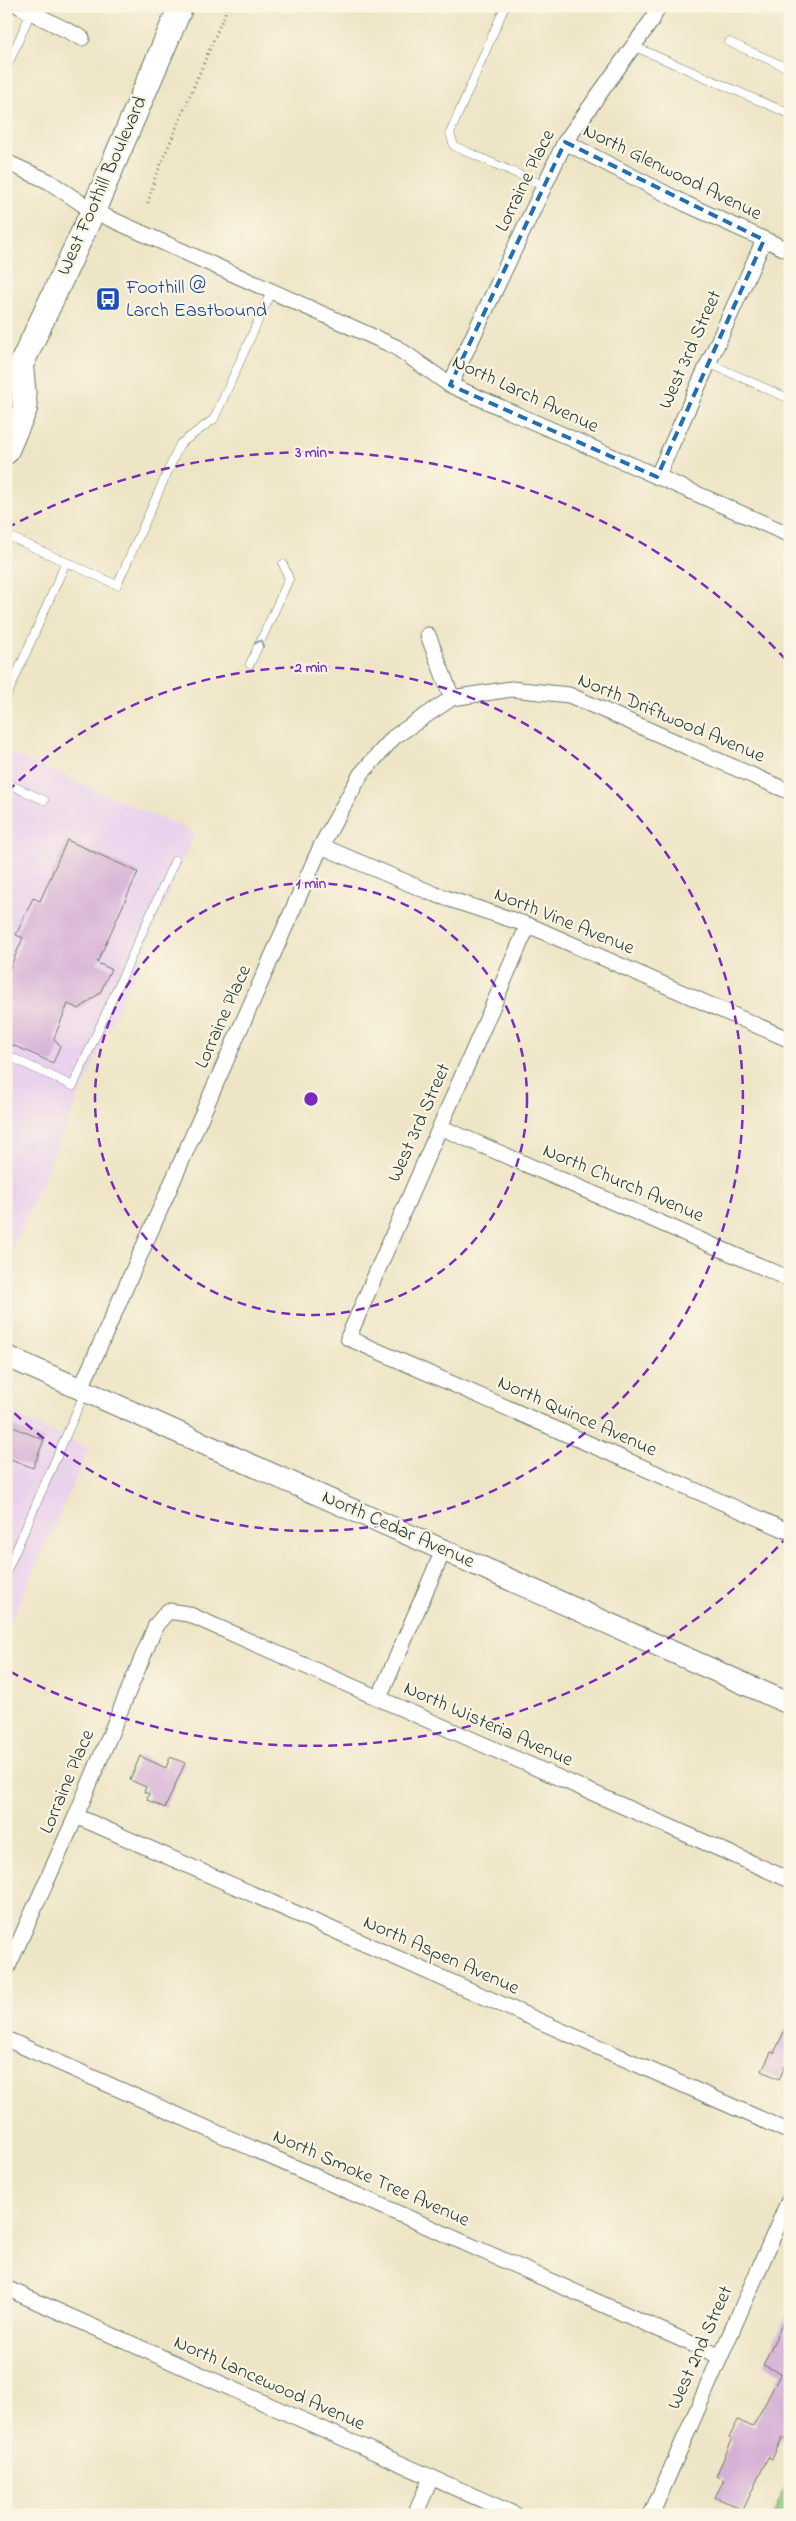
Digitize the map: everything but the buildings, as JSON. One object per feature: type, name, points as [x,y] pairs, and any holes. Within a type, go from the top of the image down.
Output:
[{"type":"main road","name":"West Foothill Boulevard","points":[[6,452],[25,409],[14,371],[93,211],[181,6]]},
{"type":"main road","name":"North Cedar Avenue","points":[[6,1356],[790,1704]]},
{"type":"street","name":"Lorraine Place","points":[[450,385],[565,142],[652,20],[658,6]]},
{"type":"street","points":[[25,9],[82,38]]},
{"type":"street","name":"North Glenwood Avenue","points":[[565,142],[686,204],[790,251]]},
{"type":"street","name":"North Larch Avenue","points":[[6,162],[48,181],[93,211],[396,347],[450,385],[790,535]]},
{"type":"street","name":"West 3rd Street","points":[[657,477],[764,240]]},
{"type":"street","points":[[428,635],[452,698]]},
{"type":"street","name":"North Driftwood Avenue","points":[[452,698],[511,689],[569,694],[790,792]]},
{"type":"street","name":"Lorraine Place","points":[[84,1389],[321,846],[366,768],[394,737],[452,698]]},
{"type":"street","name":"North Vine Avenue","points":[[321,846],[434,894],[528,925],[790,1040]]},
{"type":"street","name":"West 3rd Street","points":[[348,1338],[528,925]]},
{"type":"street","name":"North Church Avenue","points":[[440,1127],[790,1278]]},
{"type":"street","name":"North Quince Avenue","points":[[348,1338],[790,1532]]},
{"type":"street","points":[[379,1698],[443,1551]]},
{"type":"street","name":"Lorraine Place","points":[[6,1971],[76,1816],[156,1625],[168,1611]]},
{"type":"street","name":"North Wisteria Avenue","points":[[168,1611],[188,1614],[790,1880]]},
{"type":"street","name":"North Aspen Avenue","points":[[76,1816],[790,2132]]},
{"type":"street","name":"North Smoke Tree Avenue","points":[[6,2039],[719,2356]]},
{"type":"street","name":"West 2nd Street","points":[[651,2515],[719,2356],[790,2198]]},
{"type":"street","name":"North Lancewood Avenue","points":[[6,2288],[516,2515]]},
{"type":"street","points":[[415,2515],[431,2478]]},
{"type":"lane","points":[[505,6],[450,133],[454,146],[545,186]]},
{"type":"lane","points":[[781,6],[790,10]]},
{"type":"lane","points":[[6,69],[25,9]]},
{"type":"lane","points":[[729,42],[790,69]]},
{"type":"lane","points":[[633,46],[790,114]]},
{"type":"lane","points":[[6,535],[117,585],[180,444],[214,419],[272,290]]},
{"type":"lane","points":[[708,363],[790,399]]},
{"type":"lane","points":[[6,698],[66,562]]},
{"type":"lane","points":[[250,664],[289,579],[283,564]]},
{"type":"lane","points":[[6,783],[44,800]]},
{"type":"lane","points":[[6,1055],[73,1086],[175,860]]},
{"type":"lane","points":[[6,1573],[84,1389]]},
{"type":"path","points":[[148,203],[155,178],[228,6]]},
{"type":"highlighted area","points":[[565,142],[764,240],[657,477],[450,385]]},
{"type":"shaded area","points":[[6,751],[195,833],[6,1263]]},
{"type":"shaded area","points":[[6,1412],[89,1449],[6,1633]]},
{"type":"green space","points":[[790,2477],[790,2515],[773,2515]]},
{"type":"place","name":"Foothill @ Larch Eastbound","points":[[108,299]]}]
